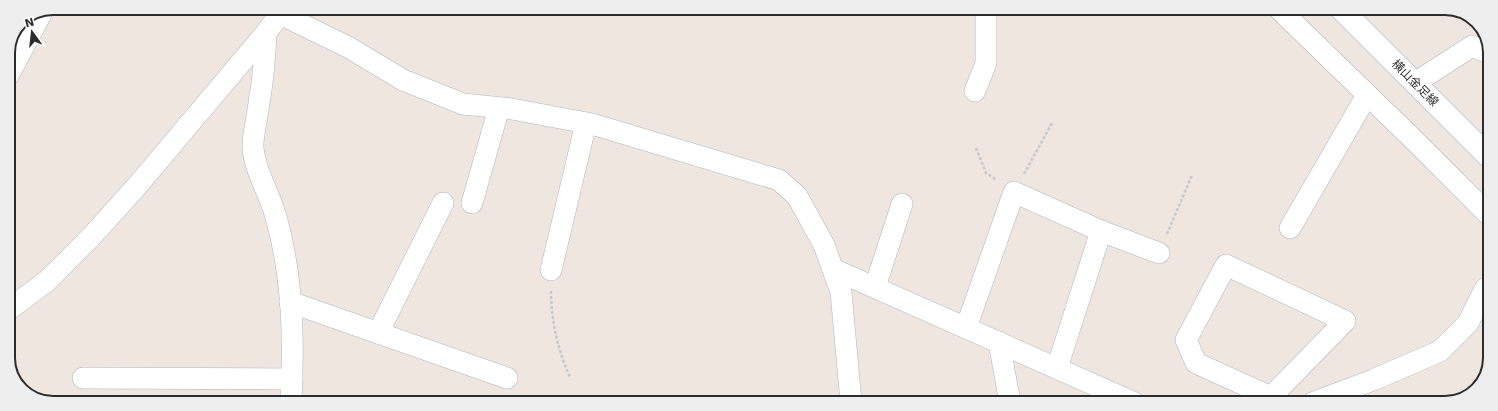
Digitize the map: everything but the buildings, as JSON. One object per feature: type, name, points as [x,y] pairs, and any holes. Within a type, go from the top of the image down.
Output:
[{"type":"street","points":[[15,305],[47,281],[91,237],[266,34],[279,15]]},
{"type":"street","points":[[289,15],[348,47],[403,80],[463,104],[512,109],[586,123],[779,180],[797,196],[824,245],[841,292],[850,396]]},
{"type":"street","points":[[975,91],[986,63],[986,15]]},
{"type":"street","points":[[1285,15],[1483,209]]},
{"type":"street","name":"横山金足線","points":[[1347,15],[1483,151]]},
{"type":"street","points":[[15,63],[39,18]]},
{"type":"street","points":[[266,34],[263,80],[252,148],[258,169],[276,217],[285,258],[290,302],[293,361],[291,396]]},
{"type":"street","points":[[1415,83],[1472,46],[1483,51]]},
{"type":"street","points":[[1290,228],[1367,95]]},
{"type":"street","points":[[472,203],[499,108]]},
{"type":"street","points":[[551,270],[586,123]]},
{"type":"street","points":[[966,328],[1014,192],[1101,231],[1159,253]]},
{"type":"street","points":[[378,333],[443,203]]},
{"type":"street","points":[[875,287],[902,204]]},
{"type":"street","points":[[1057,368],[1101,231]]},
{"type":"street","points":[[1263,396],[1196,363],[1186,340],[1226,265],[1345,321],[1275,396]]},
{"type":"street","points":[[833,269],[1119,396]]},
{"type":"street","points":[[1331,396],[1373,380],[1440,351],[1468,323],[1483,293]]},
{"type":"street","points":[[290,302],[506,378]]},
{"type":"street","points":[[998,342],[1009,396]]},
{"type":"street","points":[[83,378],[292,379]]},
{"type":"path","points":[[976,148],[986,173],[1014,192],[1052,123]]},
{"type":"path","points":[[1159,253],[1192,175]]},
{"type":"path","points":[[551,270],[551,304],[561,358],[570,377]]}]
